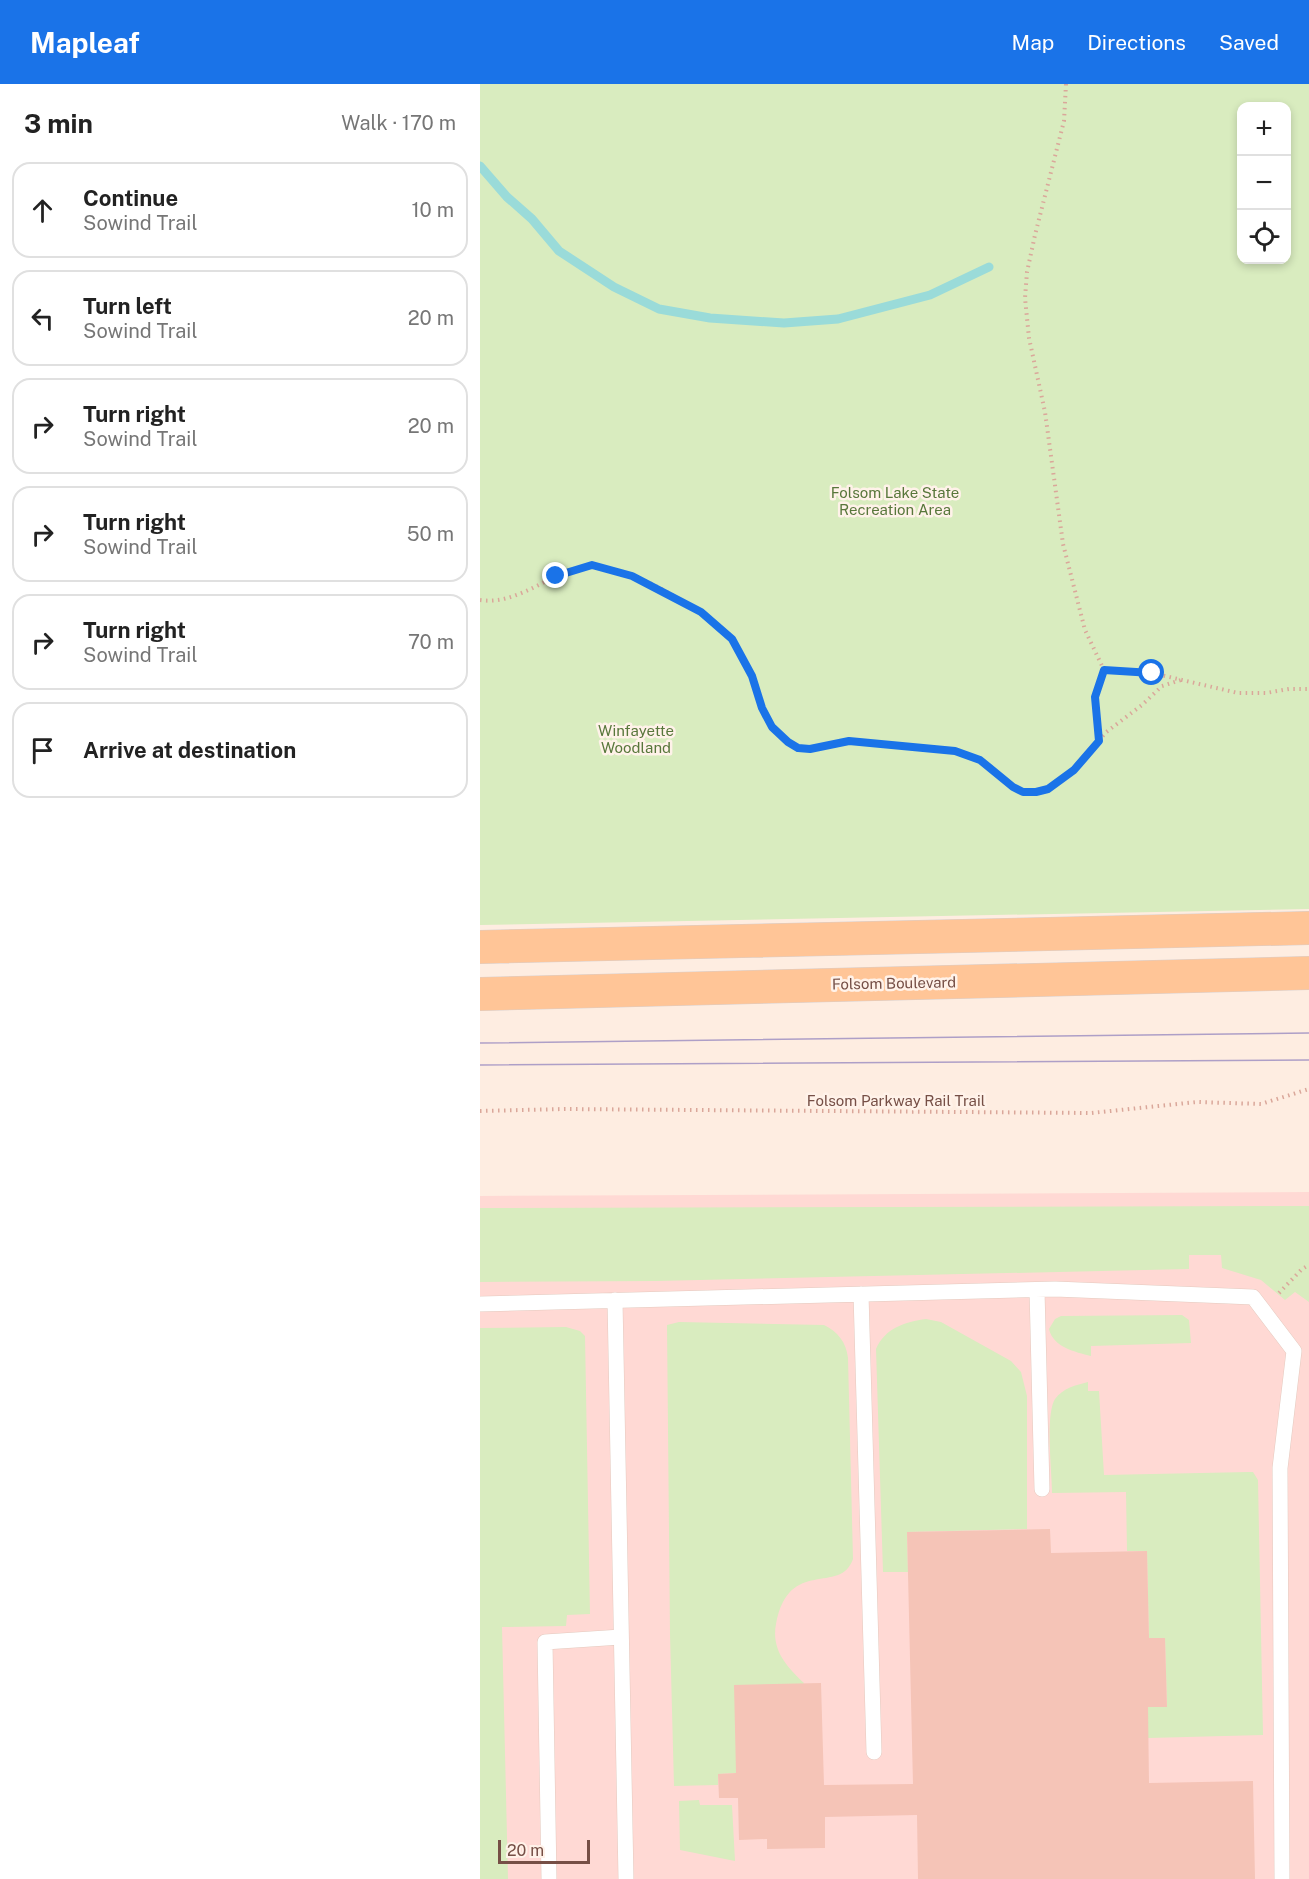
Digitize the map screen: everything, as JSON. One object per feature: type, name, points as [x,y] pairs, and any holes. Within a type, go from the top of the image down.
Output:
[{"type":"main road","points":[[480,947],[1309,927]]},
{"type":"main road","name":"Folsom Boulevard","points":[[480,994],[1309,973]]},
{"type":"lane","points":[[1037,1290],[1042,1489]]},
{"type":"lane","points":[[480,1304],[1037,1290],[1253,1297],[1294,1351],[1280,1468],[1282,1879]]},
{"type":"lane","points":[[861,1294],[874,1752]]},
{"type":"lane","points":[[615,1300],[626,1879]]},
{"type":"lane","points":[[549,1879],[545,1642],[621,1637]]},
{"type":"path","points":[[1066,84],[1064,121],[1035,235],[1027,272],[1025,298],[1029,338],[1045,412],[1063,544],[1085,630],[1104,670],[1095,697],[1099,741]]},
{"type":"path","points":[[480,600],[491,602],[528,591],[556,576],[592,565],[632,576],[701,612],[732,639],[752,676],[762,708],[772,727],[798,748],[810,749],[849,741],[955,751],[980,760],[1013,787],[1023,792],[1048,789],[1074,770],[1106,733],[1162,686],[1182,679]]},
{"type":"path","points":[[1104,670],[1152,673],[1238,693],[1266,693],[1289,688],[1309,689]]},
{"type":"path","name":"Folsom Parkway Rail Trail","points":[[480,1111],[564,1109],[1091,1113],[1197,1102],[1261,1104],[1309,1089]]},
{"type":"path","points":[[1263,1311],[1302,1269],[1309,1265]]},
{"type":"shaded area","points":[[1309,1192],[1309,1879],[480,1879],[480,1196]]},
{"type":"green space","name":"Folsom Lake State Recreation Area","points":[[480,84],[1309,84],[1309,909],[480,925]]},
{"type":"green space","points":[[1309,1206],[1309,1302],[1295,1292],[1285,1300],[1261,1280],[1222,1268],[1221,1255],[1189,1255],[1189,1269],[656,1281],[480,1282],[480,1208]]},
{"type":"green space","points":[[1182,1315],[1189,1320],[1191,1343],[1091,1346],[1091,1356],[1060,1344],[1051,1335],[1049,1329],[1055,1319],[1061,1316]]},
{"type":"green space","points":[[926,1319],[941,1322],[1011,1361],[1021,1372],[1027,1396],[1027,1529],[907,1532],[908,1572],[883,1572],[876,1349],[885,1336],[896,1327]]},
{"type":"green space","points":[[679,1322],[824,1325],[840,1338],[848,1358],[853,1559],[846,1570],[837,1575],[803,1583],[792,1590],[783,1603],[775,1633],[778,1650],[786,1664],[804,1683],[736,1773],[718,1774],[718,1785],[674,1786],[667,1325]]},
{"type":"green space","points":[[566,1327],[580,1331],[585,1336],[590,1614],[567,1615],[566,1626],[502,1627],[508,1879],[480,1879],[480,1328]]},
{"type":"green space","points":[[1088,1382],[1088,1391],[1099,1391],[1104,1475],[1253,1472],[1258,1480],[1263,1735],[1148,1738],[1148,1707],[1167,1707],[1165,1638],[1149,1638],[1147,1551],[1127,1551],[1126,1492],[1052,1493],[1050,1417],[1052,1407],[1055,1399],[1062,1392]]},
{"type":"green space","points":[[699,1800],[700,1805],[732,1805],[735,1861],[680,1850],[679,1801]]},
{"type":"building","points":[[1050,1529],[1051,1553],[1147,1551],[1149,1638],[1165,1638],[1167,1707],[1148,1707],[1149,1783],[1253,1781],[1255,1879],[918,1879],[917,1815],[825,1817],[825,1848],[767,1849],[767,1839],[739,1840],[738,1798],[719,1798],[718,1774],[736,1773],[734,1685],[821,1683],[824,1785],[913,1784],[907,1532]]},
{"type":"waterway","points":[[480,166],[507,197],[532,219],[559,251],[614,287],[659,309],[710,318],[784,323],[838,319],[930,295],[989,267]]},
{"type":"tram line","points":[[480,1043],[1309,1033]]},
{"type":"tram line","points":[[480,1065],[1309,1060]]},
{"type":"route","points":[[556,576],[592,565],[632,576],[701,612],[732,639],[752,676],[762,708],[772,727],[798,748],[810,749],[849,741],[955,751],[980,760],[1013,787],[1023,792],[1048,789],[1074,770],[1099,741],[1095,697],[1104,670],[1152,673]]},
{"type":"park label","name":"Winfayette Woodland","points":[[636,738]]}]
